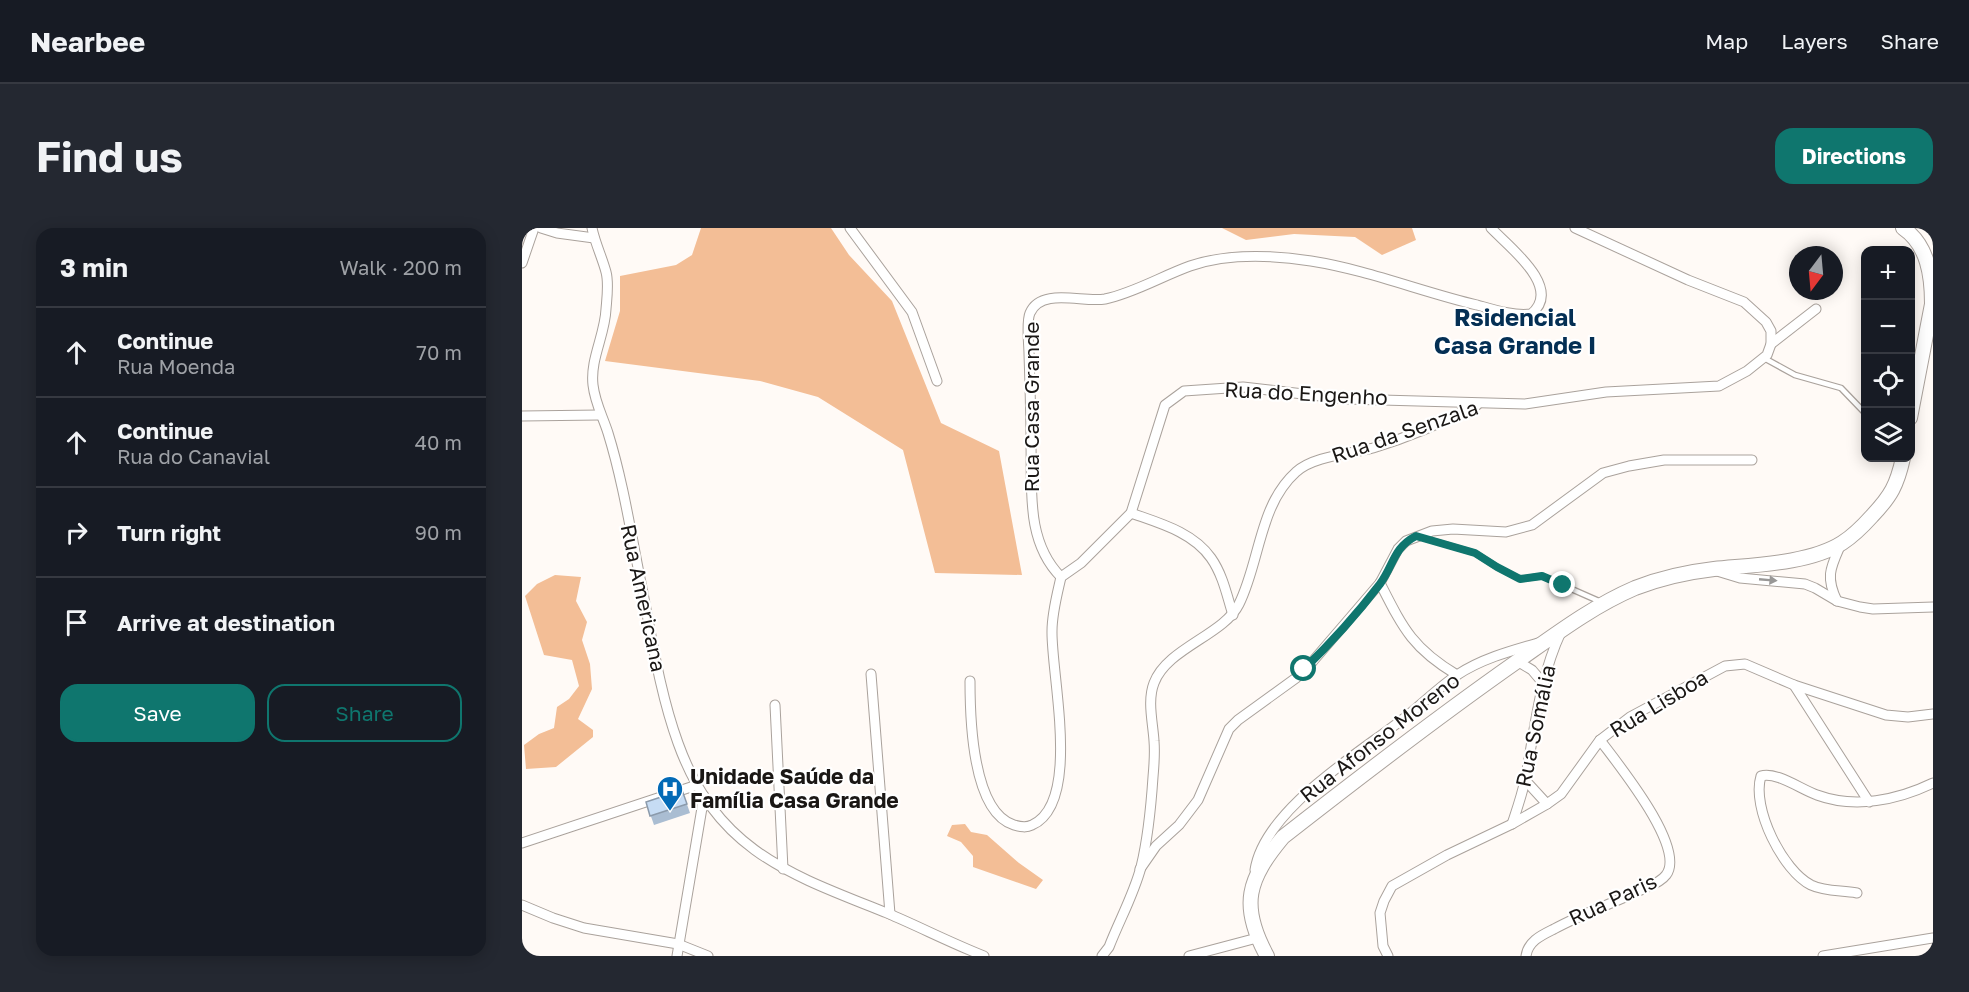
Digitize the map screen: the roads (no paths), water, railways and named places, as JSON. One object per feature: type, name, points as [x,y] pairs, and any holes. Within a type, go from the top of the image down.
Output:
[{"type":"main road","points":[[1903,228],[1908,231],[1921,249],[1930,268],[1932,285],[1932,304],[1913,408]]},
{"type":"main road","name":"Rua Afonso Moreno","points":[[1267,956],[1257,938],[1252,916],[1252,890],[1255,876],[1269,854],[1284,837],[1457,703],[1563,629],[1634,589],[1711,569],[1787,561],[1826,551],[1841,543],[1862,527],[1889,497],[1898,481],[1902,462]]},
{"type":"street","points":[[522,263],[534,228]]},
{"type":"street","points":[[541,228],[557,233],[594,238]]},
{"type":"street","name":"Rua Americana","points":[[592,228],[607,274],[604,326],[593,368],[593,386],[599,415],[608,433],[615,463],[663,698],[678,745],[697,785],[715,813],[739,837],[760,855],[783,869],[811,884],[890,914],[984,956]]},
{"type":"street","points":[[850,228],[912,312],[937,381]]},
{"type":"street","name":"Rua Casa Grande","points":[[1061,577],[1050,567],[1042,553],[1034,526],[1029,344],[1030,314],[1036,305],[1052,297],[1090,301],[1110,298],[1192,266],[1226,258],[1260,257],[1311,261],[1477,305],[1520,315],[1531,314],[1540,297],[1539,286],[1531,267],[1491,228]]},
{"type":"street","points":[[1575,228],[1688,280],[1744,302],[1766,322],[1771,331],[1772,344]]},
{"type":"street","points":[[1772,344],[1816,309]]},
{"type":"street","name":"Rua da Senzala","points":[[1233,615],[1244,592],[1267,519],[1281,489],[1296,471],[1310,464],[1372,448],[1424,429],[1480,404],[1525,404],[1606,392],[1719,386],[1747,371],[1764,358],[1772,344]]},
{"type":"street","name":"Rua do Engenho","points":[[1061,577],[1081,563],[1131,513],[1165,405],[1184,391],[1243,387],[1346,399],[1422,400],[1480,404]]},
{"type":"street","points":[[522,416],[599,415]]},
{"type":"street","points":[[1140,869],[1156,846],[1179,825],[1198,800],[1229,729],[1296,678],[1331,641],[1380,583],[1398,549],[1406,541],[1432,531],[1519,530],[1533,525],[1603,472],[1674,460],[1752,460]]},
{"type":"street","points":[[1102,956],[1109,947],[1140,869],[1146,840],[1153,778],[1154,743],[1151,698],[1154,682],[1163,668],[1187,647],[1233,615],[1218,571],[1210,557],[1195,542],[1182,534],[1131,513]]},
{"type":"street","points":[[1837,601],[1829,580],[1841,543]]},
{"type":"street","points":[[1711,569],[1740,578],[1805,584],[1837,601],[1873,609],[1933,607]]},
{"type":"street","points":[[970,681],[970,716],[981,781],[992,807],[1008,823],[1023,828],[1032,826],[1042,819],[1051,806],[1057,793],[1060,768],[1052,630],[1061,577]]},
{"type":"street","points":[[1380,583],[1404,629],[1417,646],[1440,665],[1457,675]]},
{"type":"street","name":"Rua Somália","points":[[1512,824],[1525,780],[1543,683],[1553,649],[1563,629]]},
{"type":"street","name":"Rua Afonso Moreno","points":[[1254,882],[1255,867],[1272,831],[1300,799],[1457,675],[1494,657],[1549,639]]},
{"type":"street","points":[[1517,661],[1532,670],[1543,683]]},
{"type":"street","name":"Rua Lisboa","points":[[1388,956],[1383,946],[1380,913],[1392,886],[1547,804],[1561,794],[1600,740],[1630,717],[1725,666],[1745,664],[1794,685],[1886,715],[1908,717],[1933,714]]},
{"type":"street","points":[[871,674],[890,914]]},
{"type":"street","points":[[1794,685],[1869,802]]},
{"type":"street","points":[[775,705],[783,869]]},
{"type":"street","name":"Rua Paris","points":[[1526,956],[1528,947],[1538,937],[1568,921],[1659,881],[1667,874],[1670,864],[1666,838],[1647,804],[1600,740]]},
{"type":"street","points":[[1857,893],[1833,892],[1802,880],[1772,839],[1765,824],[1760,803],[1762,776],[1769,775],[1817,795],[1849,802],[1869,802],[1910,794],[1933,783]]},
{"type":"street","points":[[1525,780],[1547,804]]},
{"type":"street","points":[[522,843],[697,785]]},
{"type":"street","points":[[677,956],[704,796]]},
{"type":"street","points":[[522,904],[553,918],[584,928],[678,944],[708,956]]},
{"type":"street","points":[[1189,956],[1257,938]]},
{"type":"street","points":[[1823,956],[1933,938]]},
{"type":"lane","points":[[1764,358],[1795,375],[1841,388],[1861,409]]},
{"type":"lane","points":[[1416,536],[1475,553],[1520,579],[1542,576],[1606,604]]},
{"type":"place","name":"Unidade Saúde da Família Casa Grande","points":[[670,812]]},
{"type":"district","name":"Rsidencial Casa Grande I","points":[[1515,332]]}]
